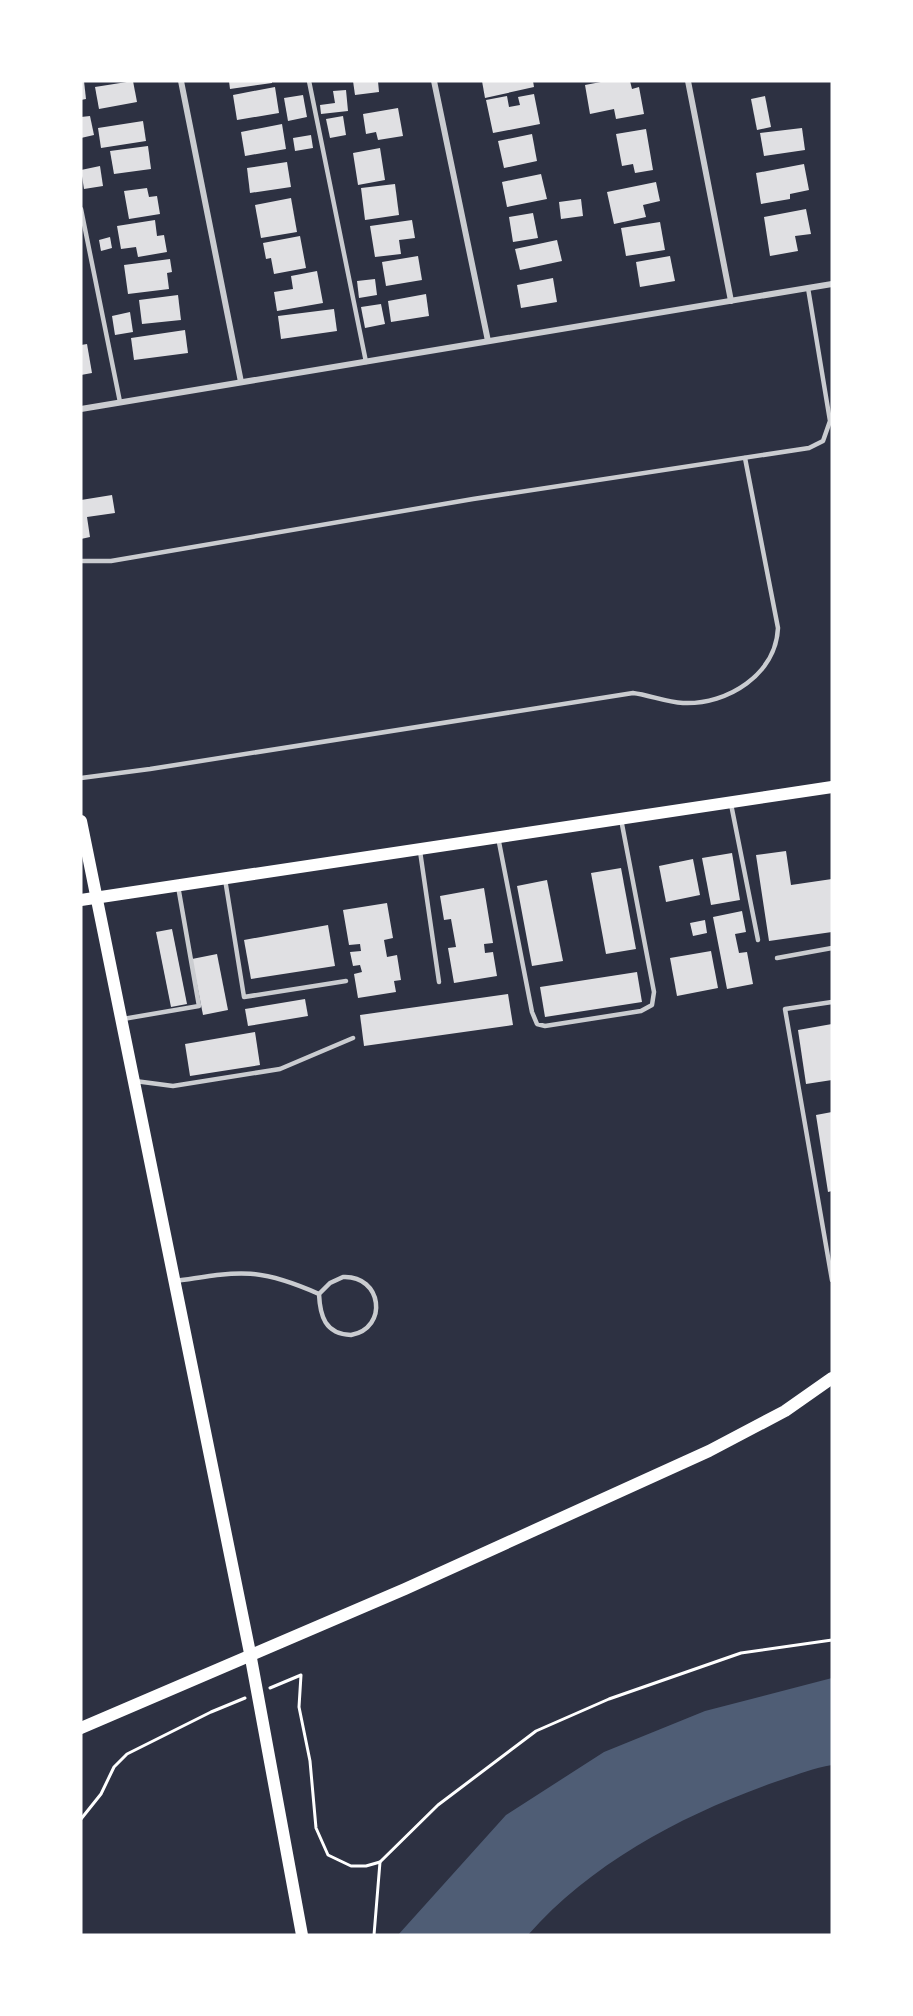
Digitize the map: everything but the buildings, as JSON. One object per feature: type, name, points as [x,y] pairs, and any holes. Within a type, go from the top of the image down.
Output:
[{"type":"main road","points":[[81,900],[832,787]]},
{"type":"main road","points":[[81,821],[250,1653],[303,1935]]},
{"type":"main road","points":[[81,1728],[250,1653],[405,1588],[709,1451],[785,1411],[832,1378]]},
{"type":"street","points":[[181,81],[241,382]]},
{"type":"street","points":[[434,81],[488,341]]},
{"type":"street","points":[[688,81],[731,301]]},
{"type":"street","points":[[81,409],[832,284]]},
{"type":"lane","points":[[309,81],[366,362]]},
{"type":"lane","points":[[81,209],[120,402]]},
{"type":"lane","points":[[81,561],[111,561],[473,499],[809,448],[823,441],[828,430],[828,406],[808,288]]},
{"type":"lane","points":[[81,778],[633,693],[682,703],[718,697],[738,689],[756,676],[770,660],[777,641],[778,628],[745,458]]},
{"type":"lane","points":[[730,802],[758,940]]},
{"type":"lane","points":[[498,837],[532,1012],[537,1024],[545,1026],[641,1011],[652,1005],[654,992],[621,819]]},
{"type":"lane","points":[[420,849],[439,982]]},
{"type":"lane","points":[[225,879],[244,997],[346,981]]},
{"type":"lane","points":[[123,1019],[199,1006],[177,886]]},
{"type":"lane","points":[[777,957],[832,948]]},
{"type":"lane","points":[[832,1002],[785,1009],[832,1280]]},
{"type":"lane","points":[[135,1082],[173,1086],[280,1070],[354,1038]]},
{"type":"lane","points":[[175,1281],[232,1272],[260,1273],[282,1278],[319,1294]]},
{"type":"lane","points":[[350,1277],[363,1281],[376,1299],[375,1318],[368,1327],[357,1334],[336,1332],[324,1322],[320,1314],[319,1294],[336,1279],[350,1277]]},
{"type":"path","points":[[301,1676],[299,1707],[310,1761],[316,1828],[328,1855],[351,1866],[366,1866],[380,1862],[438,1805],[536,1731],[609,1699],[741,1653],[832,1640]]},
{"type":"path","points":[[81,1819],[101,1794],[114,1767],[127,1754],[211,1712]]},
{"type":"path","points":[[374,1935],[380,1862]]},
{"type":"water","points":[[832,1678],[832,1765],[803,1772],[741,1795],[707,1809],[641,1843],[581,1885],[528,1935],[398,1935],[506,1815],[604,1752],[705,1711]]}]
